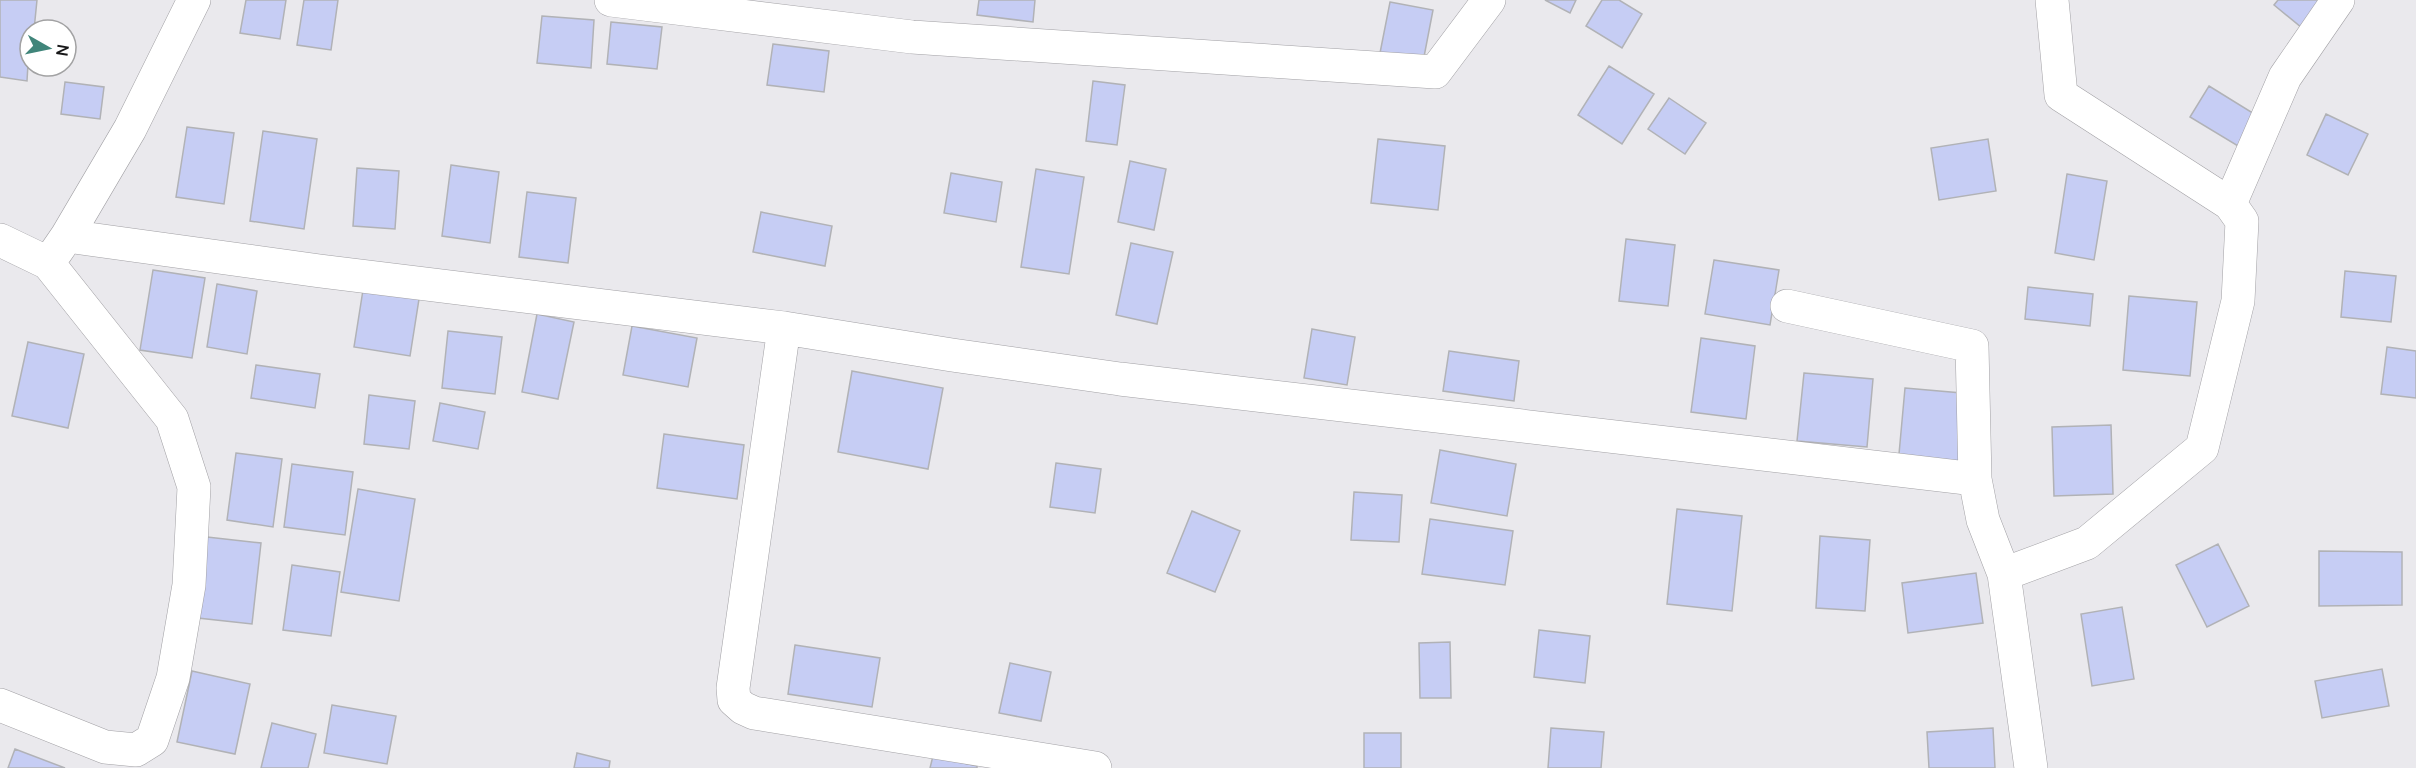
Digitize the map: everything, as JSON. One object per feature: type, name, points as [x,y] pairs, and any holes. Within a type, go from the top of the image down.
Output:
[{"type":"street","points":[[48,263],[67,236],[129,129],[194,0]]},
{"type":"street","points":[[611,0],[912,37],[1435,72],[1489,0]]},
{"type":"street","points":[[2004,574],[2086,543],[2202,448],[2238,301],[2242,221],[2230,204],[2061,95],[2052,0]]},
{"type":"street","points":[[2230,204],[2285,77],[2338,0]]},
{"type":"street","points":[[67,236],[320,271],[784,328],[1120,379],[1975,479]]},
{"type":"street","points":[[0,240],[48,263],[172,419],[194,487],[189,585],[173,678],[152,740],[136,750],[105,747],[0,705]]},
{"type":"street","points":[[1787,306],[1972,346],[1975,479],[1983,520],[2004,574],[2031,768]]},
{"type":"street","points":[[784,328],[733,688],[734,700],[742,708],[754,713],[1095,768]]},
{"type":"building","points":[[0,0],[37,0],[35,18],[18,18],[18,78],[27,78],[27,81],[0,77]]},
{"type":"building","points":[[246,0],[286,0],[280,39],[240,33]]},
{"type":"building","points":[[304,0],[338,0],[331,50],[297,45]]},
{"type":"building","points":[[979,0],[1035,0],[1033,22],[977,15]]},
{"type":"building","points":[[1545,0],[1576,0],[1570,13]]},
{"type":"building","points":[[1602,0],[1619,0],[1642,14],[1622,48],[1586,26]]},
{"type":"building","points":[[2278,0],[2321,0],[2307,32],[2274,5]]},
{"type":"building","points":[[1390,2],[1433,10],[1423,62],[1380,53]]},
{"type":"building","points":[[542,16],[594,20],[591,68],[537,63]]},
{"type":"building","points":[[611,22],[662,27],[657,69],[607,64]]},
{"type":"building","points":[[773,44],[829,51],[824,92],[767,85]]},
{"type":"building","points":[[1609,66],[1654,94],[1622,144],[1578,115]]},
{"type":"building","points":[[1093,81],[1125,85],[1117,145],[1086,141]]},
{"type":"building","points":[[65,82],[104,87],[100,119],[61,114]]},
{"type":"building","points":[[2209,86],[2256,115],[2238,146],[2190,117]]},
{"type":"building","points":[[1669,98],[1706,123],[1685,154],[1648,129]]},
{"type":"building","points":[[2326,114],[2368,134],[2348,175],[2307,155]]},
{"type":"building","points":[[187,127],[234,133],[224,204],[176,197]]},
{"type":"building","points":[[263,131],[317,139],[304,229],[250,221]]},
{"type":"building","points":[[1378,139],[1445,146],[1438,210],[1371,203]]},
{"type":"building","points":[[1988,139],[1996,191],[1939,200],[1931,148]]},
{"type":"building","points":[[1130,161],[1166,169],[1154,230],[1118,222]]},
{"type":"building","points":[[451,165],[499,172],[490,243],[442,236]]},
{"type":"building","points":[[357,168],[399,171],[395,229],[353,226]]},
{"type":"building","points":[[1036,169],[1084,177],[1069,274],[1021,267]]},
{"type":"building","points":[[951,173],[1002,182],[996,222],[944,213]]},
{"type":"building","points":[[2067,174],[2107,181],[2094,260],[2055,253]]},
{"type":"building","points":[[527,192],[576,198],[568,263],[519,257]]},
{"type":"building","points":[[761,212],[832,226],[825,266],[753,252]]},
{"type":"building","points":[[1626,239],[1675,245],[1668,306],[1619,301]]},
{"type":"building","points":[[1131,243],[1173,252],[1157,324],[1116,315]]},
{"type":"building","points":[[1714,260],[1779,270],[1770,325],[1705,314]]},
{"type":"building","points":[[153,270],[205,278],[192,358],[140,350]]},
{"type":"building","points":[[2345,271],[2396,276],[2391,322],[2341,317]]},
{"type":"building","points":[[217,284],[257,291],[247,354],[207,347]]},
{"type":"building","points":[[2028,287],[2093,294],[2090,326],[2025,319]]},
{"type":"building","points":[[363,290],[419,299],[410,356],[354,347]]},
{"type":"building","points":[[2129,296],[2197,302],[2190,376],[2123,370]]},
{"type":"building","points":[[537,314],[574,322],[558,399],[522,392]]},
{"type":"building","points":[[632,326],[697,338],[688,387],[623,375]]},
{"type":"building","points":[[1312,329],[1355,337],[1347,385],[1304,378]]},
{"type":"building","points":[[448,331],[502,337],[495,394],[442,388]]},
{"type":"building","points":[[1701,338],[1755,346],[1746,419],[1691,412]]},
{"type":"building","points":[[28,342],[84,354],[68,428],[12,416]]},
{"type":"building","points":[[2387,347],[2416,351],[2416,398],[2381,394]]},
{"type":"building","points":[[1449,351],[1519,361],[1514,401],[1443,391]]},
{"type":"building","points":[[256,365],[320,374],[315,408],[251,398]]},
{"type":"building","points":[[852,371],[943,388],[928,469],[838,452]]},
{"type":"building","points":[[1804,373],[1873,379],[1867,447],[1797,441]]},
{"type":"building","points":[[1905,388],[1973,394],[1966,471],[1898,465]]},
{"type":"building","points":[[369,395],[415,401],[409,449],[364,444]]},
{"type":"building","points":[[440,403],[485,412],[478,449],[433,441]]},
{"type":"building","points":[[2111,425],[2113,494],[2054,496],[2052,427]]},
{"type":"building","points":[[664,434],[744,445],[737,499],[657,488]]},
{"type":"building","points":[[1440,450],[1516,464],[1507,516],[1431,503]]},
{"type":"building","points":[[236,453],[282,459],[273,527],[227,520]]},
{"type":"building","points":[[1056,463],[1101,469],[1095,513],[1050,507]]},
{"type":"building","points":[[292,464],[353,472],[345,535],[284,527]]},
{"type":"building","points":[[358,489],[415,499],[399,601],[341,592]]},
{"type":"building","points":[[1354,492],[1402,495],[1399,542],[1351,540]]},
{"type":"building","points":[[1677,509],[1742,516],[1732,611],[1667,604]]},
{"type":"building","points":[[1192,511],[1240,531],[1215,592],[1167,573]]},
{"type":"building","points":[[1430,519],[1513,531],[1505,585],[1422,574]]},
{"type":"building","points":[[1820,536],[1870,540],[1865,611],[1816,608]]},
{"type":"building","points":[[207,537],[261,543],[252,624],[198,618]]},
{"type":"building","points":[[2218,544],[2249,606],[2207,627],[2176,565]]},
{"type":"building","points":[[2319,551],[2402,552],[2402,605],[2319,606]]},
{"type":"building","points":[[292,565],[340,572],[331,636],[283,630]]},
{"type":"building","points":[[1976,573],[1983,623],[1908,633],[1902,583]]},
{"type":"building","points":[[2122,607],[2134,679],[2092,686],[2081,614]]},
{"type":"building","points":[[1539,630],[1590,636],[1585,683],[1534,677]]},
{"type":"building","points":[[1450,642],[1451,698],[1420,698],[1419,643]]},
{"type":"building","points":[[795,645],[880,658],[872,707],[788,694]]},
{"type":"building","points":[[1010,663],[1051,672],[1041,721],[999,713]]},
{"type":"building","points":[[2382,669],[2389,706],[2322,718],[2315,681]]},
{"type":"building","points":[[192,671],[250,684],[235,754],[177,742]]},
{"type":"building","points":[[332,705],[396,716],[387,764],[324,753]]},
{"type":"building","points":[[272,723],[316,734],[308,768],[261,768]]},
{"type":"building","points":[[1551,728],[1604,732],[1601,768],[1548,768]]},
{"type":"building","points":[[1993,728],[1995,768],[1929,768],[1927,732]]},
{"type":"building","points":[[1364,733],[1401,733],[1401,768],[1364,768]]},
{"type":"building","points":[[15,749],[65,768],[8,768]]},
{"type":"building","points":[[577,753],[610,761],[609,768],[574,768]]},
{"type":"building","points":[[933,756],[977,766],[977,768],[930,768]]}]
